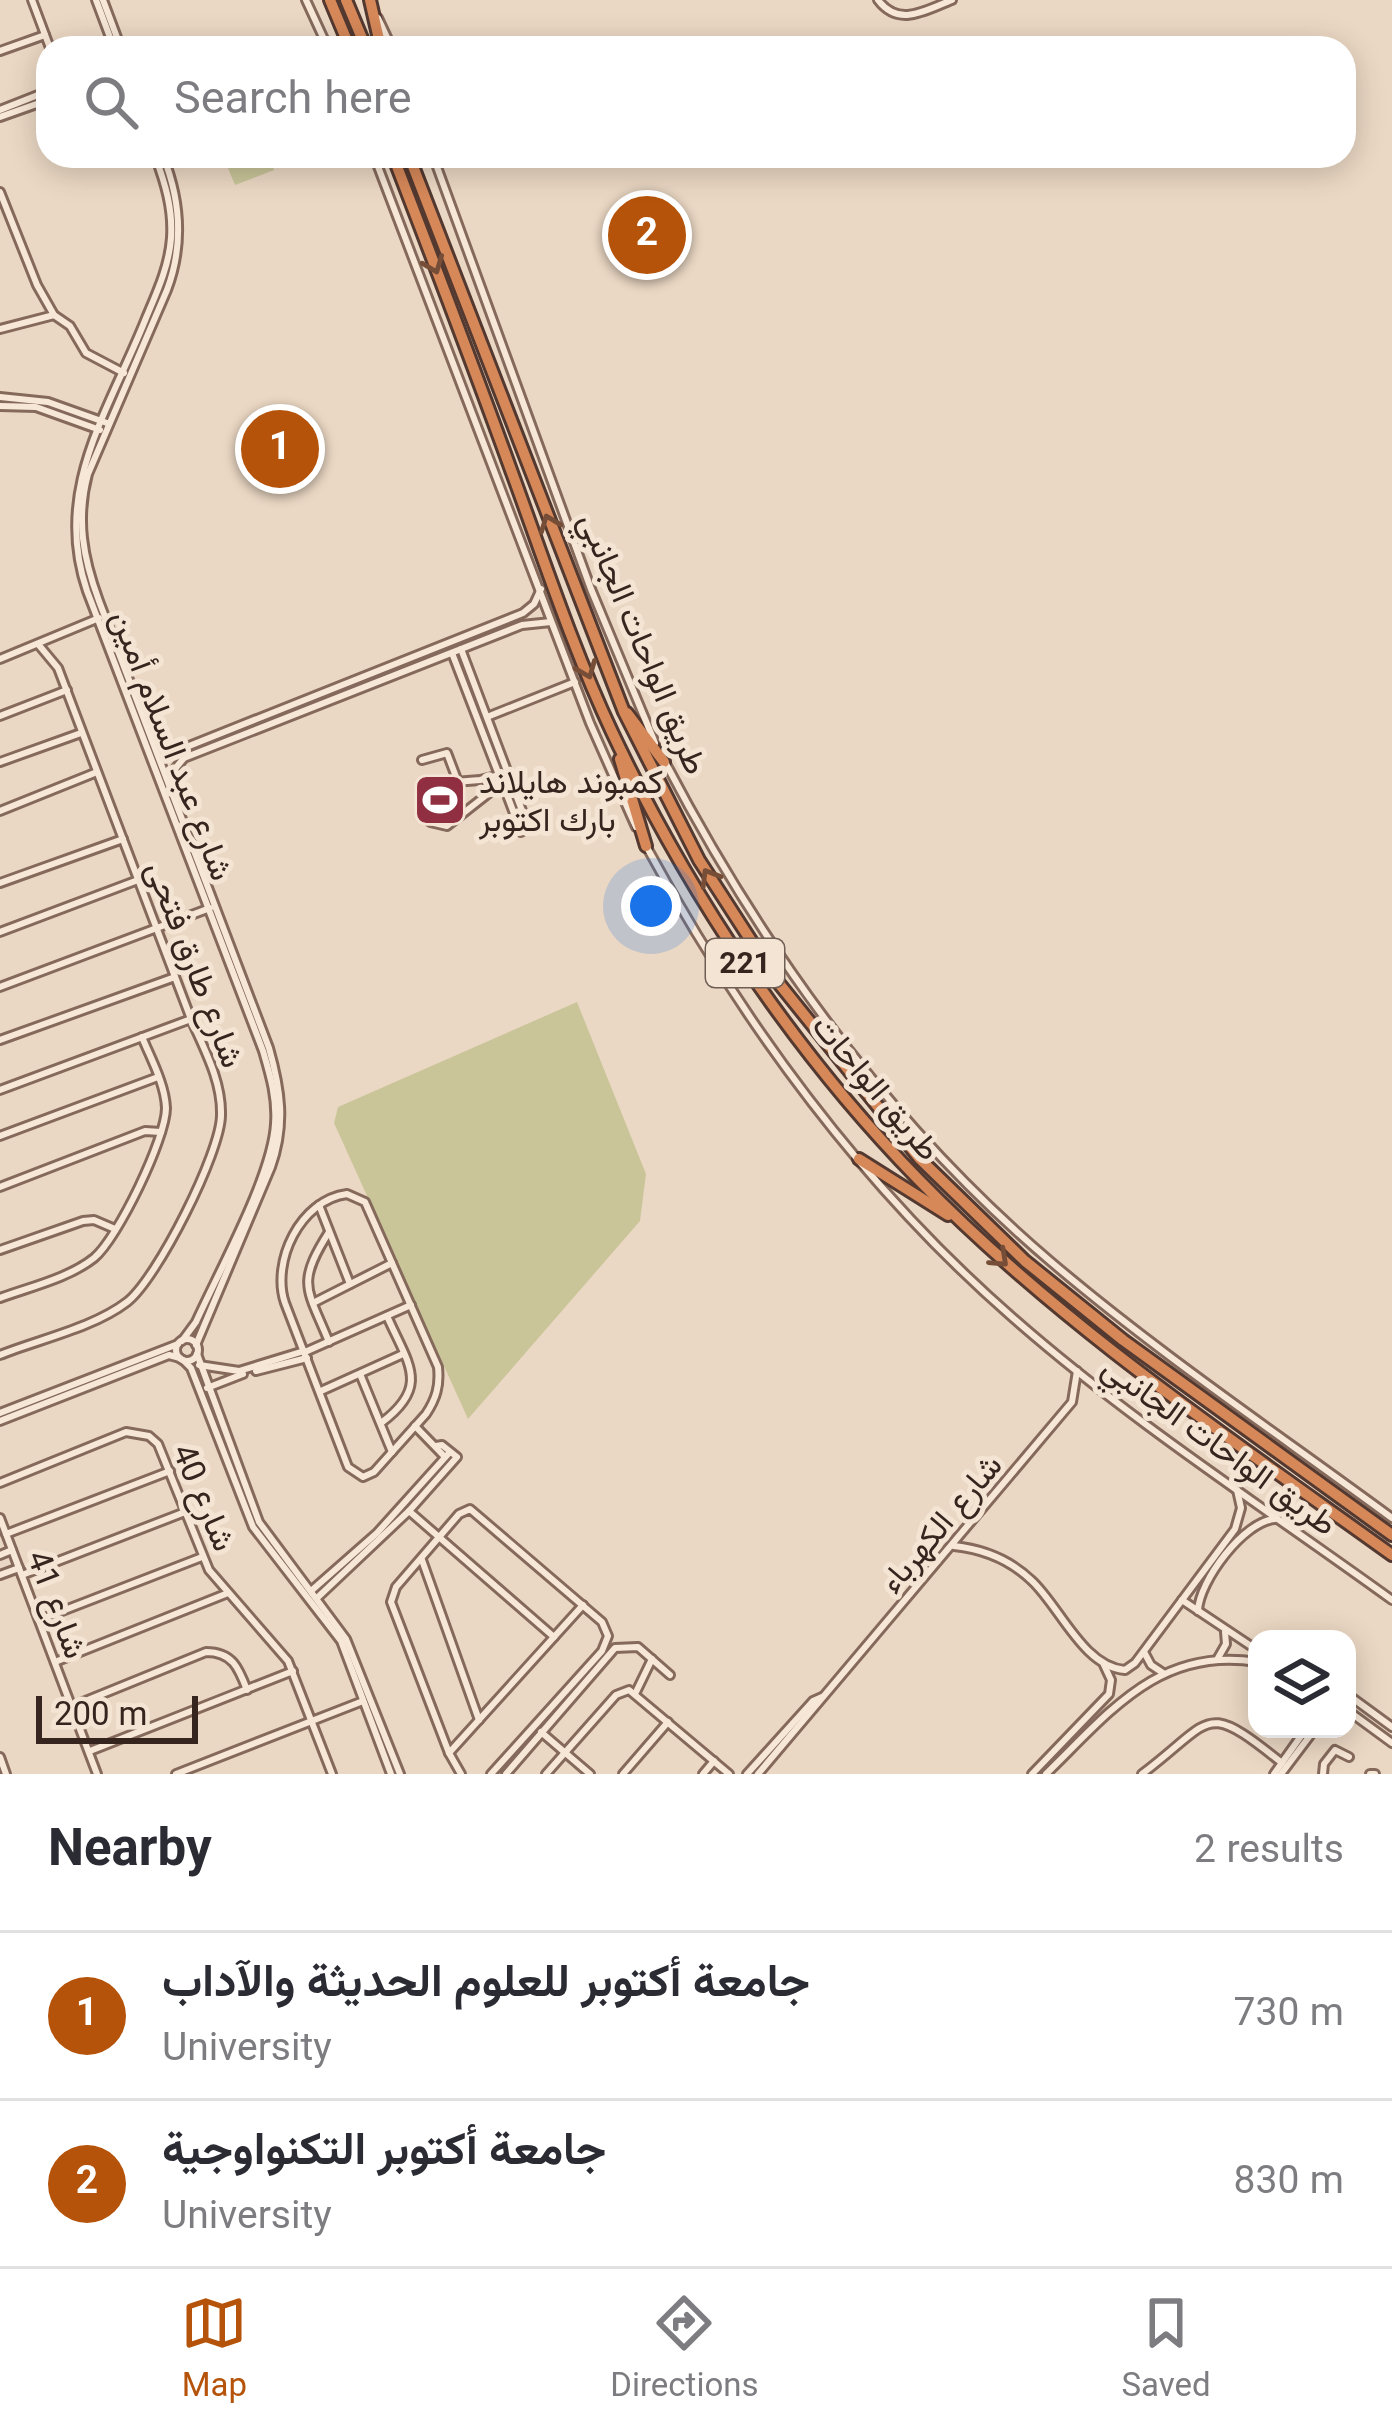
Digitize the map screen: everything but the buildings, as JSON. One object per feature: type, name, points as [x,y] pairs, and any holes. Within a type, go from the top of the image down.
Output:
[{"type":"highway","points":[[331,0],[345,36]]},
{"type":"highway","points":[[346,0],[361,36]]},
{"type":"highway","points":[[370,0],[378,36]]},
{"type":"highway","name":"طريق الواحات","points":[[398,168],[565,618],[613,732],[676,853],[766,993],[847,1097],[962,1222],[1080,1327],[1392,1556]]},
{"type":"highway","name":"طريق الواحات","points":[[414,168],[624,712],[699,860],[750,942],[808,1023],[920,1159],[1010,1247],[1073,1301],[1392,1535]]},
{"type":"highway","points":[[505,453],[519,446]]},
{"type":"highway","points":[[513,474],[520,469],[529,471]]},
{"type":"highway","points":[[624,712],[633,716],[664,762]]},
{"type":"highway","points":[[613,732],[646,845]]},
{"type":"highway","points":[[859,1160],[962,1222]]},
{"type":"street","points":[[32,0],[45,35]]},
{"type":"street","points":[[99,0],[112,36]]},
{"type":"street","points":[[306,0],[322,36]]},
{"type":"street","points":[[370,0],[386,36]]},
{"type":"street","points":[[878,0],[885,10],[905,16],[952,0]]},
{"type":"street","points":[[0,51],[36,38]]},
{"type":"street","points":[[0,113],[36,100]]},
{"type":"street","name":"شارع عبد السلام أمين","points":[[162,168],[171,210],[170,248],[84,490],[82,540],[94,588],[263,1051],[276,1107],[271,1150],[196,1349]]},
{"type":"street","name":"شارع عبد السلام أمين","points":[[163,168],[178,214],[176,259],[80,480],[74,528],[77,559],[98,618],[212,907]]},
{"type":"street","name":"طريق الواحات الجانبي","points":[[379,168],[621,796],[736,997],[859,1160],[952,1261],[1011,1316],[1077,1370],[1392,1600]]},
{"type":"street","name":"طريق الواحات الجانبي","points":[[437,168],[637,706],[714,855],[775,951],[870,1077],[930,1146],[1049,1260],[1392,1518]]},
{"type":"street","points":[[0,192],[53,315],[70,326],[91,357],[124,373]]},
{"type":"street","points":[[0,227],[11,223]]},
{"type":"street","points":[[0,329],[53,315]]},
{"type":"street","points":[[0,401],[48,401],[105,427]]},
{"type":"street","points":[[173,796],[173,773],[180,761],[455,646],[526,612],[542,590]]},
{"type":"street","points":[[0,659],[98,618]]},
{"type":"street","points":[[149,732],[164,747],[176,750],[455,646],[531,622],[553,622]]},
{"type":"street","name":"شارع طارق فتحى","points":[[0,1355],[118,1308],[152,1276],[212,1153],[222,1112],[213,1068],[190,1019],[67,690],[53,658],[38,644]]},
{"type":"street","points":[[455,646],[487,717],[504,775]]},
{"type":"street","points":[[455,646],[525,830]]},
{"type":"street","points":[[487,717],[575,682]]},
{"type":"street","points":[[0,716],[67,690]]},
{"type":"street","points":[[0,762],[82,733]]},
{"type":"street","points":[[176,750],[174,756],[180,761]]},
{"type":"street","points":[[422,760],[447,753],[458,782]]},
{"type":"street","points":[[0,811],[97,772]]},
{"type":"street","points":[[504,775],[434,782],[424,787],[422,798],[434,825],[447,826],[508,784]]},
{"type":"street","points":[[484,780],[489,794]]},
{"type":"street","points":[[0,883],[123,839]]},
{"type":"street","points":[[0,932],[138,880]]},
{"type":"street","points":[[0,987],[212,907]]},
{"type":"street","points":[[0,1040],[175,976]]},
{"type":"street","points":[[0,1090],[190,1019]]},
{"type":"street","points":[[0,1298],[80,1268],[101,1252],[116,1230],[161,1132],[166,1104],[142,1037]]},
{"type":"street","points":[[0,1136],[158,1077]]},
{"type":"street","points":[[0,1187],[145,1131],[161,1132]]},
{"type":"street","points":[[347,1194],[365,1202],[438,1367],[433,1404],[369,1476],[352,1472],[279,1279],[294,1236],[319,1205],[347,1194]]},
{"type":"street","points":[[319,1205],[350,1284]]},
{"type":"street","points":[[1,1247],[82,1221],[94,1220],[116,1230]]},
{"type":"street","points":[[329,1232],[307,1275],[329,1342]]},
{"type":"street","name":"شارع عبد السلام أمين","points":[[180,1342],[193,1328],[237,1240]]},
{"type":"street","points":[[314,1303],[392,1263]]},
{"type":"street","points":[[207,1388],[306,1354],[412,1305]]},
{"type":"street","points":[[380,1423],[401,1408],[413,1379],[387,1316]]},
{"type":"street","points":[[0,1417],[188,1339],[196,1349],[233,1468],[267,1549],[333,1628],[396,1774]]},
{"type":"street","points":[[180,1342],[182,1359],[191,1368],[233,1468]]},
{"type":"street","points":[[0,1417],[169,1355],[193,1359],[196,1349]]},
{"type":"street","points":[[321,1391],[404,1354]]},
{"type":"street","points":[[199,1365],[218,1371],[249,1370]]},
{"type":"street","name":"شارع الكهرباء","points":[[747,1774],[954,1546],[1072,1402],[1077,1370]]},
{"type":"street","points":[[360,1374],[392,1451]]},
{"type":"street","points":[[415,1426],[449,1458]]},
{"type":"street","name":"شارع 40","points":[[0,1483],[126,1432],[138,1432],[158,1444],[202,1557],[228,1593],[275,1642],[293,1671],[332,1774]]},
{"type":"street","points":[[314,1594],[409,1511],[449,1458]]},
{"type":"street","points":[[314,1594],[449,1458]]},
{"type":"street","points":[[6,1534],[170,1471]]},
{"type":"street","points":[[238,1482],[266,1535],[346,1639],[389,1758]]},
{"type":"street","points":[[1102,1662],[1125,1670],[1144,1652],[1237,1524],[1241,1508],[1236,1488]]},
{"type":"street","points":[[461,1774],[391,1602],[396,1586],[459,1514],[470,1509],[607,1628],[607,1644],[491,1774]]},
{"type":"street","points":[[409,1511],[554,1637]]},
{"type":"street","points":[[0,1576],[185,1512]]},
{"type":"street","name":"شارع 41","points":[[0,1518],[97,1774]]},
{"type":"street","points":[[1198,1611],[1202,1589],[1244,1534],[1260,1522],[1282,1520]]},
{"type":"street","points":[[954,1546],[991,1555],[1022,1572],[1102,1662],[1112,1680],[1109,1694],[1032,1774]]},
{"type":"street","points":[[0,1555],[12,1550]]},
{"type":"street","points":[[38,1620],[202,1557]]},
{"type":"street","points":[[421,1558],[479,1720]]},
{"type":"street","points":[[55,1662],[228,1593]]},
{"type":"street","points":[[1182,1600],[1248,1645]]},
{"type":"street","points":[[449,1753],[583,1605]]},
{"type":"street","points":[[1215,1660],[1225,1648],[1225,1632]]},
{"type":"street","points":[[506,1774],[615,1648],[634,1645],[670,1675]]},
{"type":"street","points":[[71,1707],[206,1652],[221,1653],[234,1661],[248,1690]]},
{"type":"street","points":[[1144,1652],[1163,1673]]},
{"type":"street","points":[[636,1692],[652,1659]]},
{"type":"street","points":[[1046,1774],[1126,1696],[1163,1673],[1215,1660],[1248,1662]]},
{"type":"street","points":[[88,1751],[293,1671]]},
{"type":"street","points":[[546,1774],[625,1690],[636,1692],[729,1774]]},
{"type":"street","name":"شارع الكهرباء","points":[[758,1774],[819,1706],[821,1697]]},
{"type":"street","points":[[176,1774],[363,1700]]},
{"type":"street","points":[[1356,1701],[1392,1727]]},
{"type":"street","points":[[1356,1716],[1392,1742]]},
{"type":"street","points":[[623,1774],[669,1721]]},
{"type":"street","points":[[1142,1774],[1201,1725],[1214,1722],[1239,1729],[1282,1763]]},
{"type":"street","points":[[542,1732],[590,1774]]},
{"type":"street","points":[[1278,1774],[1304,1738]]},
{"type":"street","points":[[1278,1774],[1296,1748]]},
{"type":"street","points":[[1323,1774],[1335,1750],[1348,1756]]},
{"type":"street","points":[[0,1757],[6,1774]]},
{"type":"street","points":[[703,1774],[714,1761]]},
{"type":"street","points":[[449,1774],[454,1764]]},
{"type":"shaded area","points":[[228,168],[273,168],[274,170],[235,185]]},
{"type":"shaded area","points":[[577,1002],[646,1174],[640,1221],[468,1419],[334,1123],[338,1107]]},
{"type":"place","name":"جامعة أكتوبر التكنواوجية","points":[[647,235]]},
{"type":"place","name":"جامعة أكتوبر للعلوم الحديثة والآداب","points":[[280,449]]},
{"type":"place","name":"كمبوند هايلاند بارك اكتوبر","points":[[440,800]]}]
